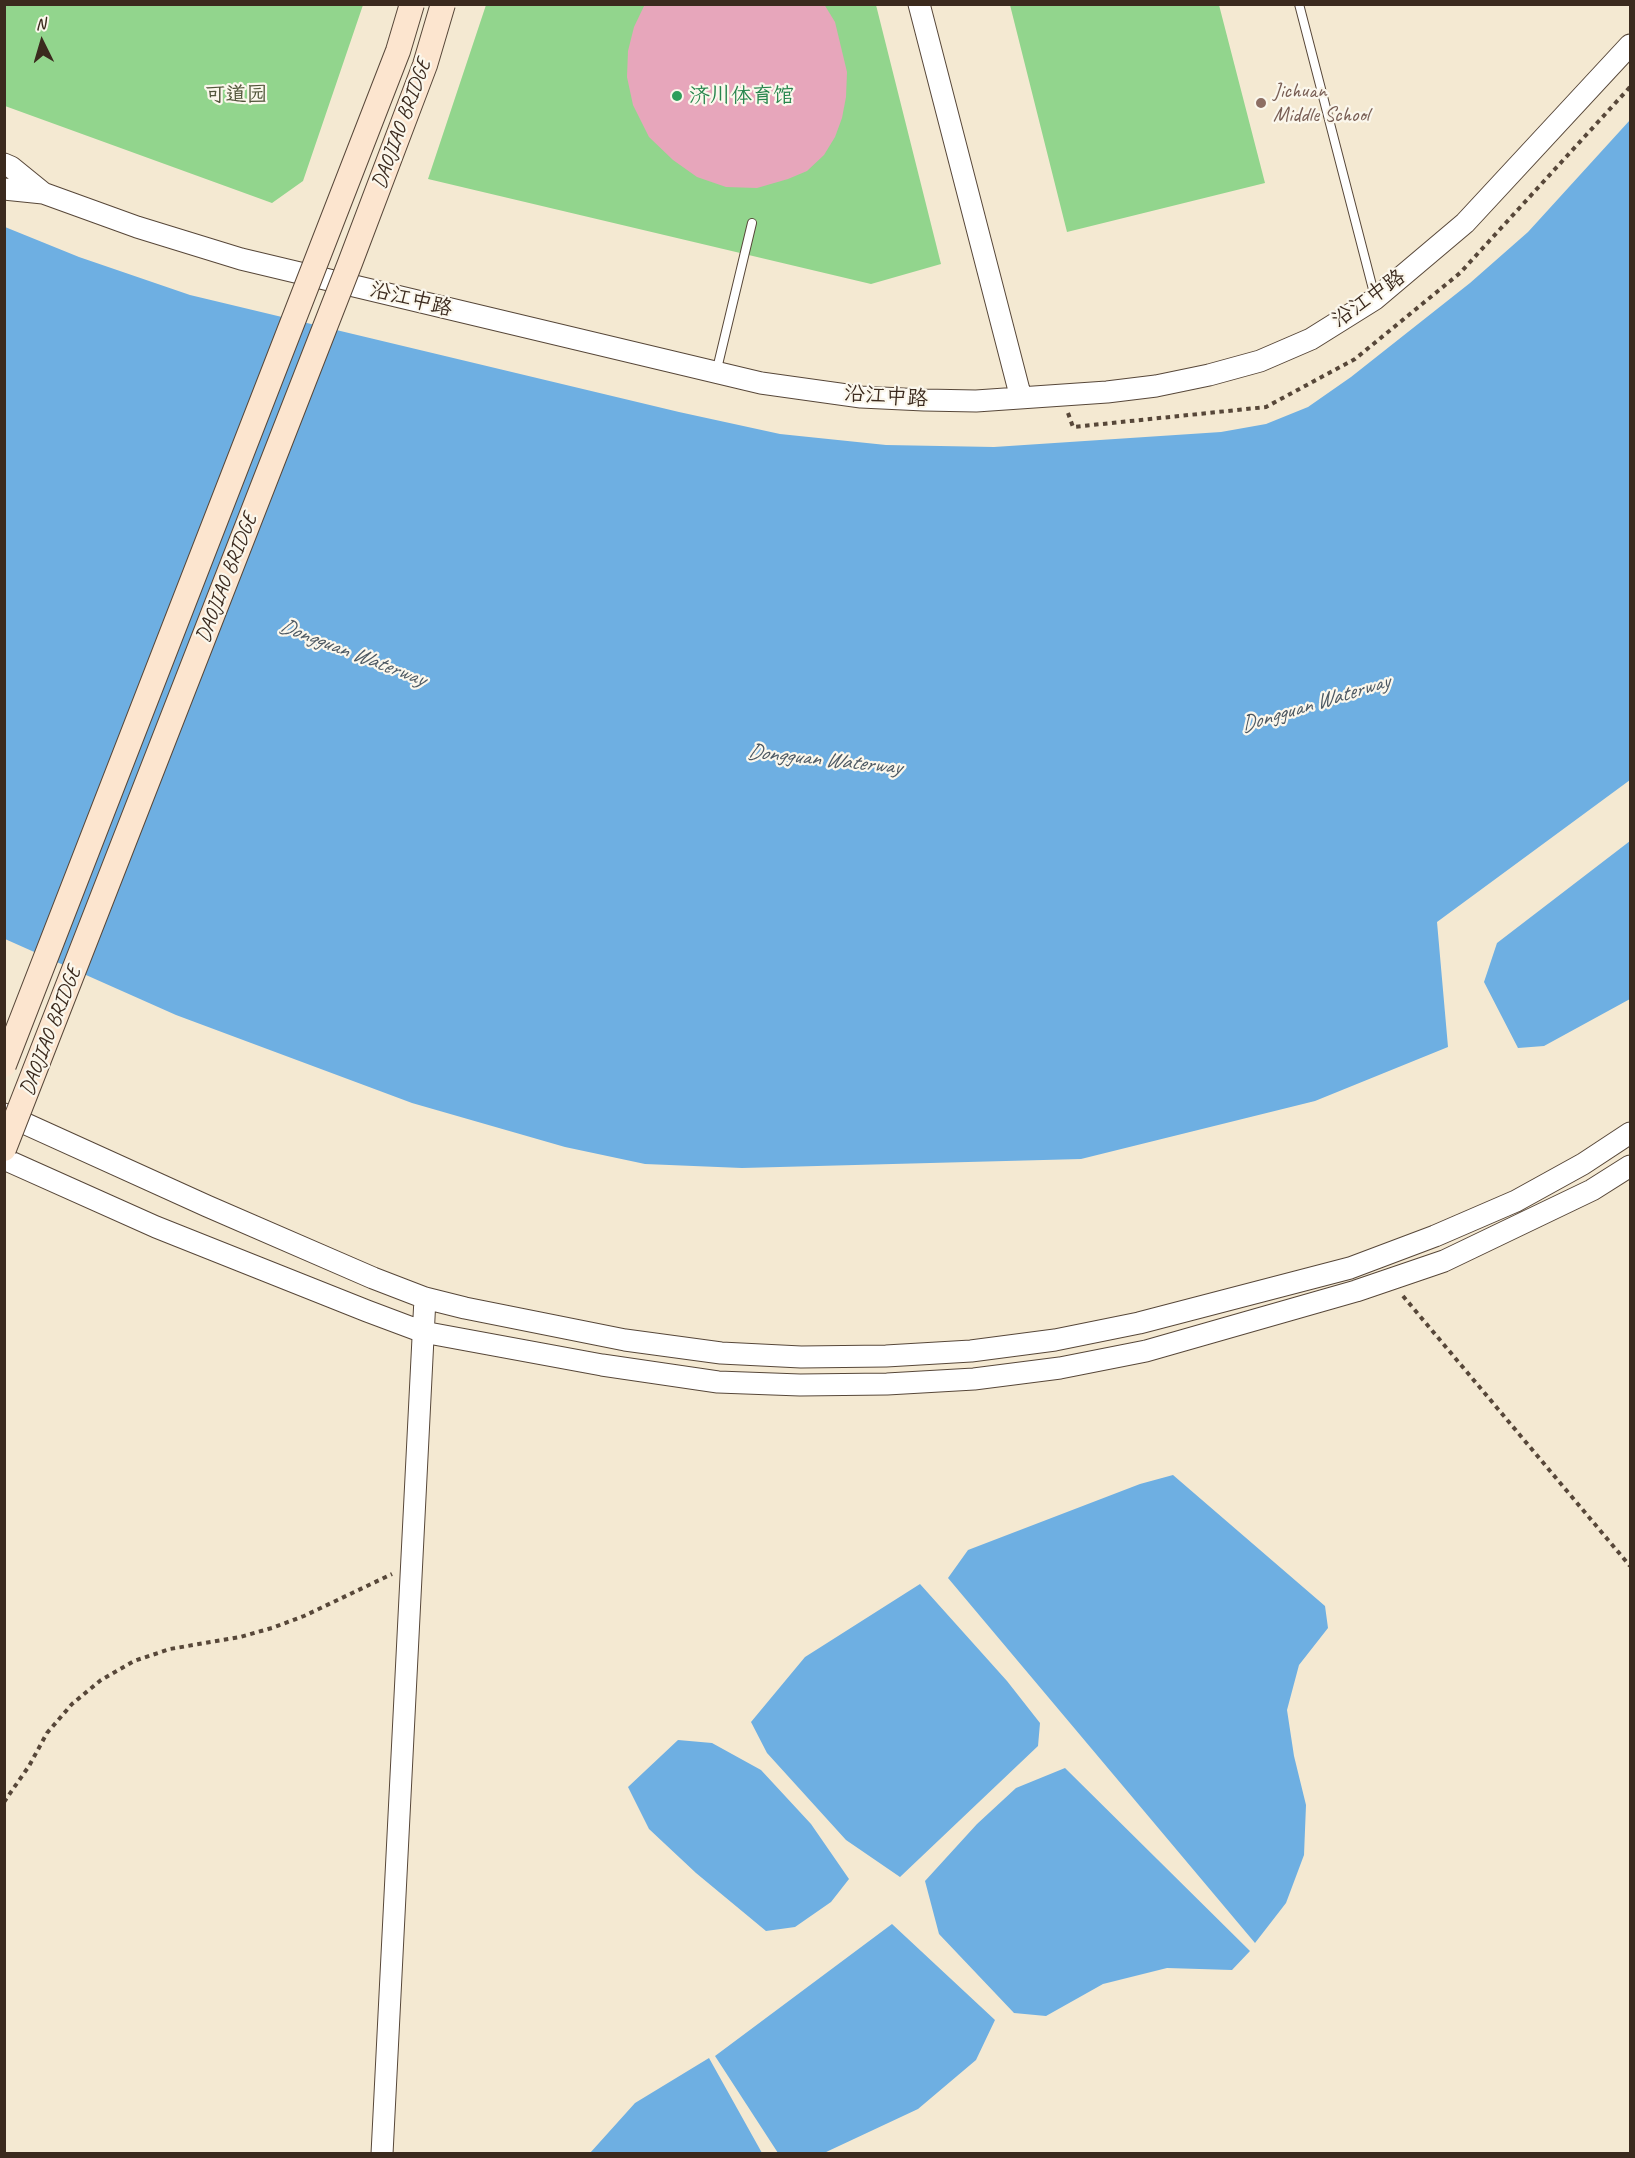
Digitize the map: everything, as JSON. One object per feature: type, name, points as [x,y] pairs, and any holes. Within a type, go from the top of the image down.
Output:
[{"type":"main road","name":"DAOJIAO BRIDGE","points":[[4,1065],[398,51],[412,4]]},
{"type":"main road","name":"DAOJIAO BRIDGE","points":[[4,1149],[367,219],[425,65],[443,4]]},
{"type":"street","points":[[919,4],[1022,398]]},
{"type":"street","name":"沿江中路","points":[[43,193],[241,259],[716,373],[801,390],[924,400],[1022,398],[1156,386],[1260,361],[1311,339],[1375,298],[1465,223],[1630,45]]},
{"type":"street","points":[[4,164],[43,193]]},
{"type":"street","points":[[4,189],[43,193]]},
{"type":"street","points":[[4,1114],[207,1206],[425,1298],[625,1341],[721,1353],[801,1356],[886,1356],[971,1351],[1055,1340],[1139,1323],[1350,1268],[1516,1201],[1582,1164],[1630,1133]]},
{"type":"street","points":[[4,1159],[156,1227],[423,1332],[602,1365],[718,1382],[800,1385],[887,1384],[974,1379],[1060,1368],[1135,1353],[1356,1291],[1444,1261],[1592,1190],[1630,1166]]},
{"type":"street","points":[[382,2154],[425,1298]]},
{"type":"lane","points":[[1299,4],[1375,298]]},
{"type":"lane","points":[[716,373],[752,223]]},
{"type":"path","points":[[1389,1280],[1630,1566]]},
{"type":"path","points":[[4,1802],[48,1733],[72,1704],[101,1680],[134,1661],[170,1649],[240,1637],[272,1628],[304,1616],[411,1564]]},
{"type":"green space","name":"可道园","points":[[4,5],[363,5],[303,181],[272,203],[5,106]]},
{"type":"green space","name":"济川体育馆","points":[[486,5],[876,5],[941,264],[871,284],[428,179]]},
{"type":"green space","points":[[1010,5],[1219,5],[1265,183],[1067,232]]},
{"type":"water","name":"Dongguan Waterway","points":[[1630,120],[1630,780],[1437,922],[1448,1047],[1315,1101],[1081,1159],[742,1168],[645,1164],[565,1147],[412,1103],[176,1015],[5,939],[5,227],[79,257],[190,295],[679,412],[780,434],[886,445],[994,447],[1221,432],[1266,424],[1308,407],[1351,377],[1470,283],[1528,232]]},
{"type":"water","points":[[1630,841],[1630,999],[1544,1046],[1518,1048],[1484,982],[1497,943]]},
{"type":"water","points":[[1173,1475],[1325,1606],[1328,1628],[1299,1665],[1287,1710],[1294,1756],[1306,1805],[1304,1855],[1286,1903],[1255,1943],[948,1578],[968,1550],[1140,1484]]},
{"type":"water","points":[[920,1584],[1007,1681],[1040,1723],[1038,1746],[900,1877],[846,1840],[767,1753],[751,1722],[805,1657]]},
{"type":"water","points":[[678,1740],[712,1743],[761,1770],[811,1824],[849,1879],[831,1902],[795,1927],[766,1931],[696,1873],[649,1829],[628,1787]]},
{"type":"water","points":[[1065,1768],[1250,1951],[1232,1970],[1167,1968],[1103,1984],[1046,2016],[1014,2013],[939,1934],[925,1881],[977,1824],[1016,1788]]},
{"type":"water","points":[[892,1924],[995,2020],[976,2060],[918,2109],[824,2153],[778,2153],[715,2056]]},
{"type":"water","points":[[709,2058],[762,2153],[590,2153],[635,2103]]},
{"type":"building","points":[[645,4],[824,4],[835,22],[847,72],[842,118],[835,137],[824,155],[807,171],[757,188],[726,187],[697,177],[673,160],[649,137],[633,105],[627,77],[628,51],[634,27]]},
{"type":"place","name":"济川体育馆","points":[[677,96]]},
{"type":"place","name":"Jichuan Middle School","points":[[1261,103]]}]
